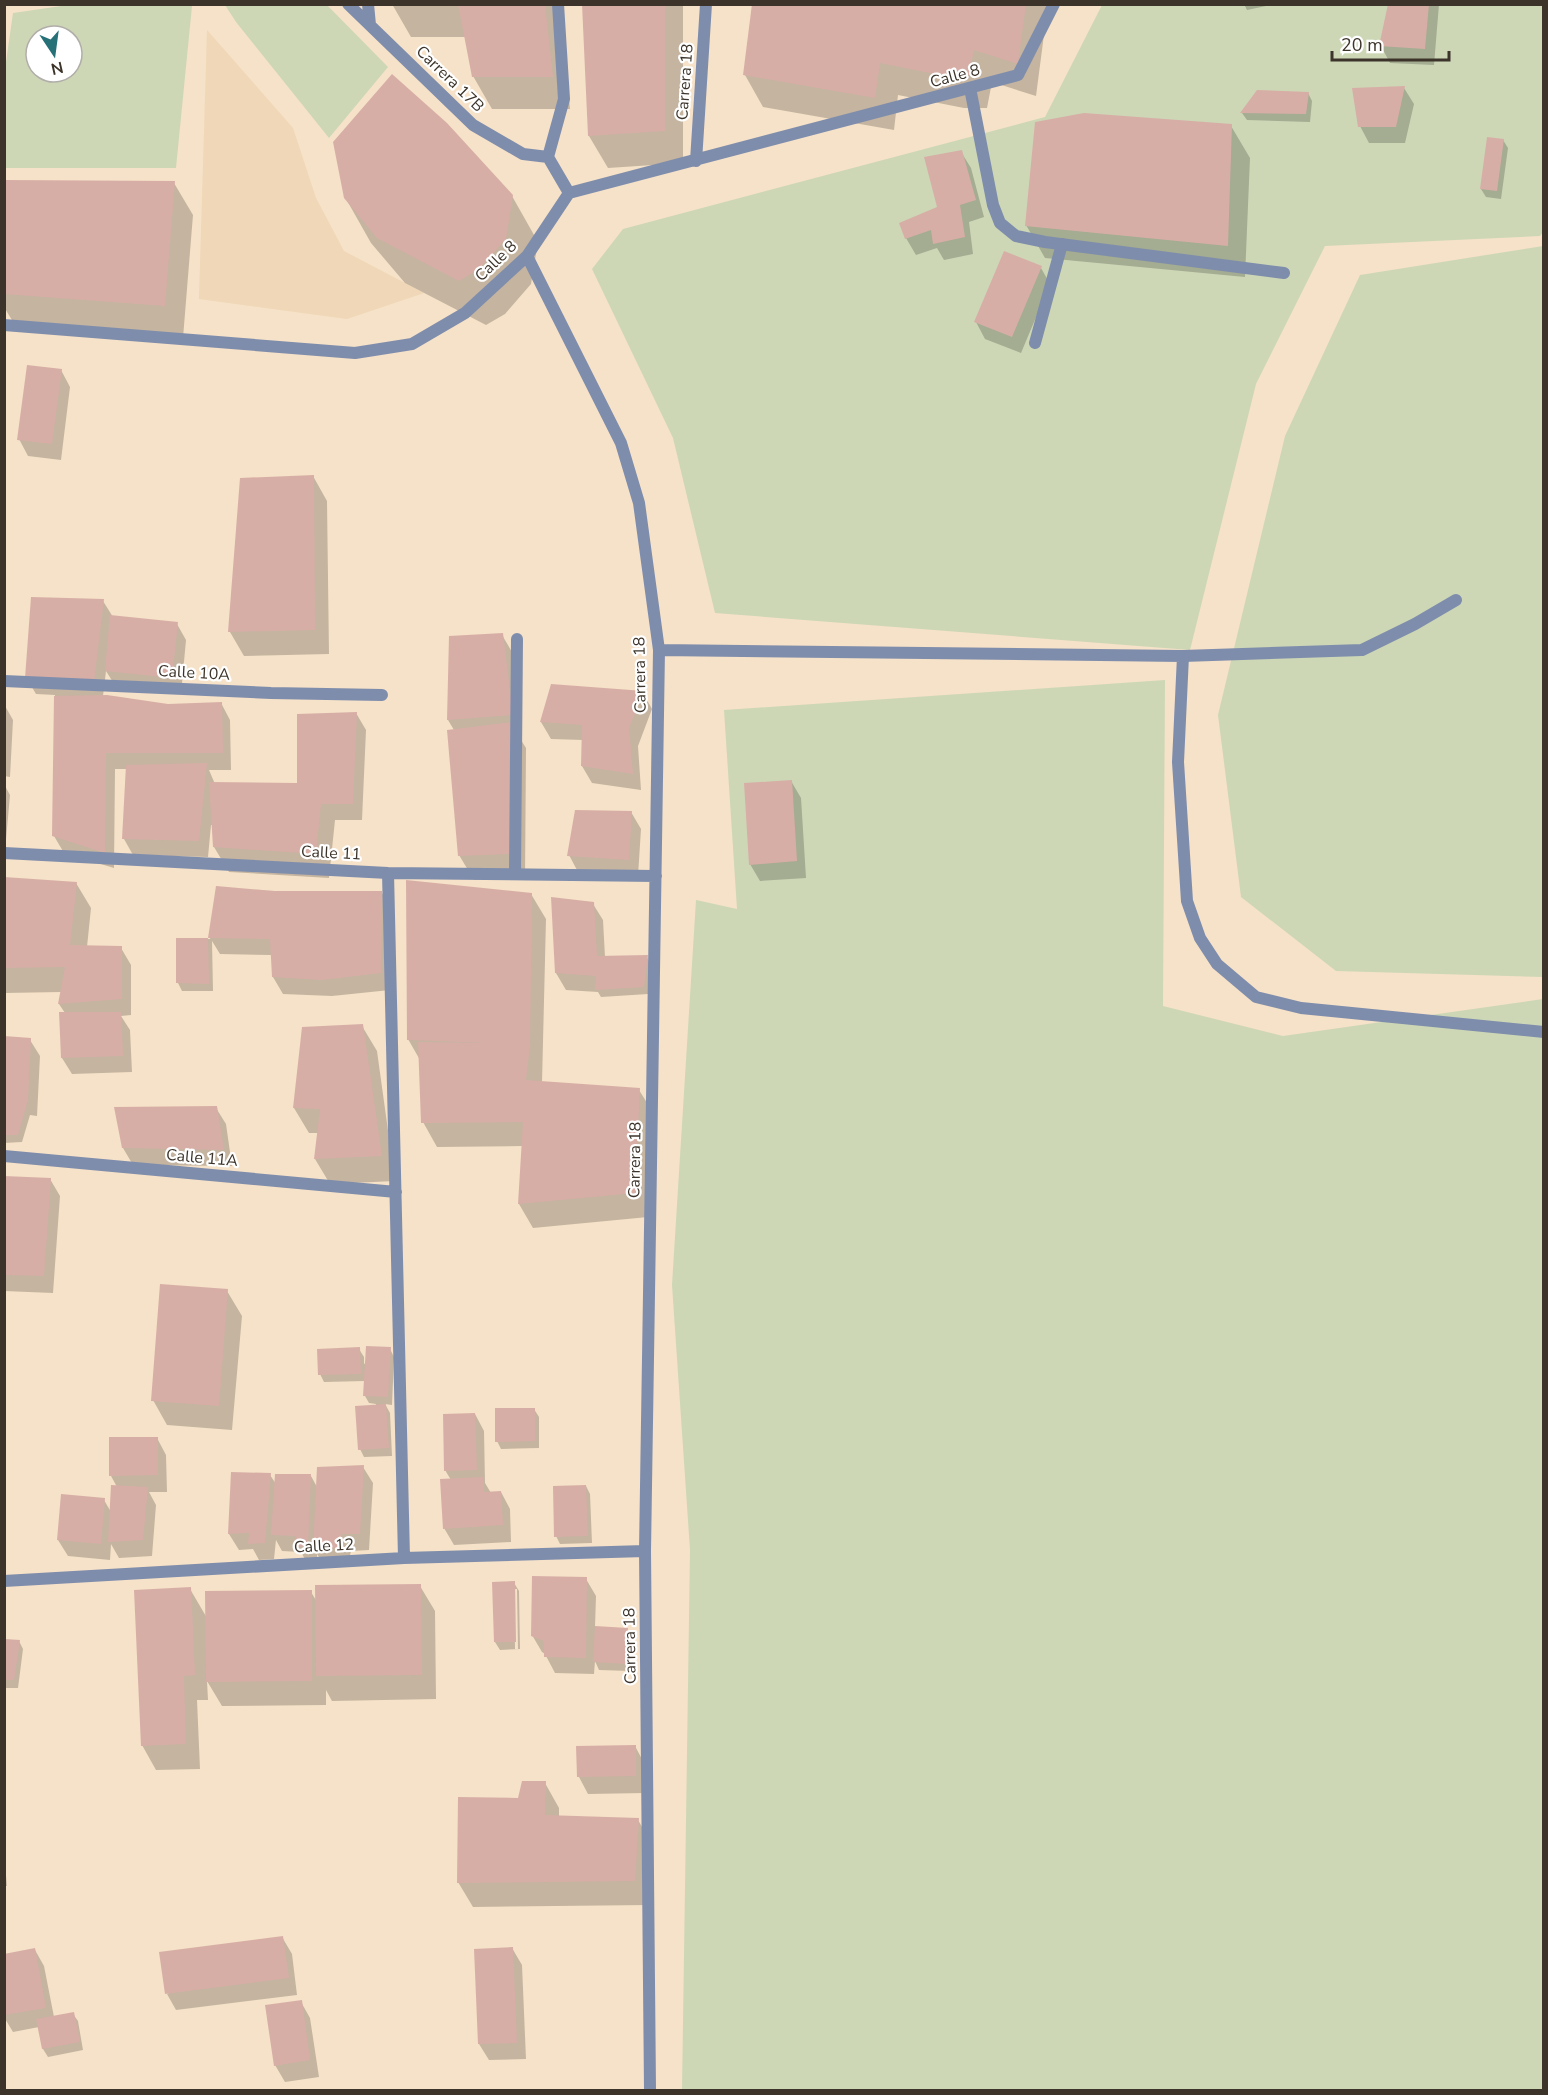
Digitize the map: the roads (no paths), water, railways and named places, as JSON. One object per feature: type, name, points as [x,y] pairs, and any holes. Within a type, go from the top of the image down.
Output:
[{"type":"street","name":"Carrera 17B","points":[[348,4],[473,125],[524,154],[548,157]]},
{"type":"street","points":[[368,4],[370,25]]},
{"type":"street","points":[[558,4],[564,99],[548,157],[569,193]]},
{"type":"street","name":"Carrera 18","points":[[696,161],[706,4]]},
{"type":"street","name":"Calle 8","points":[[4,325],[355,353],[412,344],[465,313],[527,256],[569,193],[1018,75],[1054,4]]},
{"type":"street","points":[[970,88],[993,205],[1000,223],[1016,236],[1284,273]]},
{"type":"street","points":[[1035,343],[1062,244]]},
{"type":"street","name":"Carrera 18","points":[[527,256],[621,443],[639,503],[659,650],[645,1551],[650,2091]]},
{"type":"street","points":[[659,650],[1183,656],[1362,650],[1415,624],[1456,600]]},
{"type":"street","points":[[515,874],[517,639]]},
{"type":"street","points":[[1183,656],[1178,762],[1187,901],[1200,938],[1217,964],[1257,997],[1301,1008],[1544,1032]]},
{"type":"street","name":"Calle 10A","points":[[4,681],[271,693],[382,695]]},
{"type":"street","name":"Calle 11","points":[[4,853],[388,873],[656,876]]},
{"type":"street","points":[[388,873],[404,1558]]},
{"type":"street","name":"Calle 11A","points":[[4,1156],[396,1192]]},
{"type":"street","name":"Calle 12","points":[[4,1581],[404,1558],[645,1551]]}]
